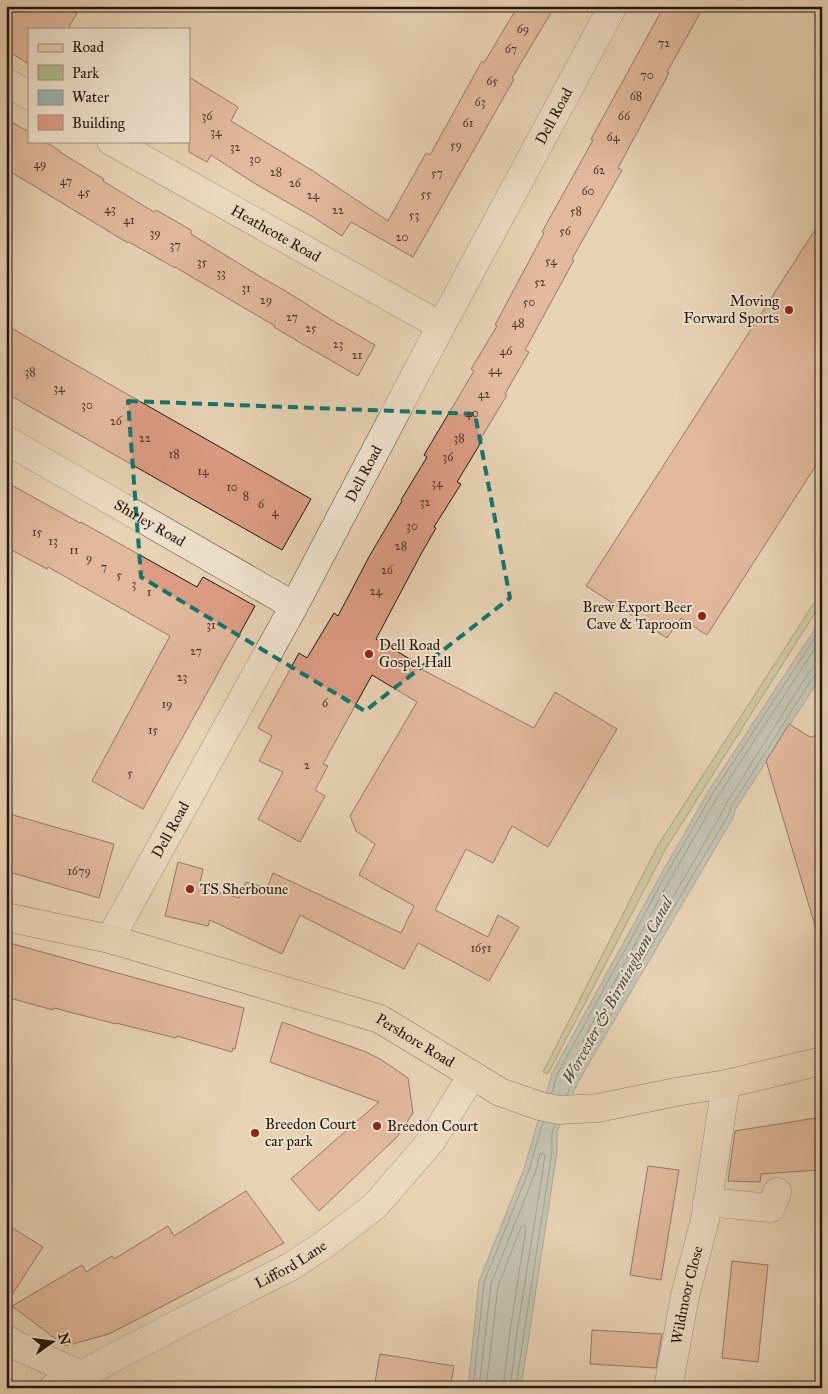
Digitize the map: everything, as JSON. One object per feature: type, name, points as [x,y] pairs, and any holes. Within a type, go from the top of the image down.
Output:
[{"type":"main road","name":"Pershore Road","points":[[6,917],[110,939],[380,1019],[500,1092],[540,1106],[558,1110],[598,1108],[726,1084],[822,1061]]},
{"type":"street","name":"Dell Road","points":[[110,939],[294,606],[441,326],[613,6]]},
{"type":"street","points":[[6,82],[28,94]]},
{"type":"street","name":"Heathcote Road","points":[[113,142],[441,326]]},
{"type":"street","name":"Shirley Road","points":[[6,440],[294,606]]},
{"type":"street","name":"Lifford Lane","points":[[53,1388],[290,1267],[356,1221],[375,1206],[432,1140],[472,1075]]},
{"type":"street","name":"Wildmoor Close","points":[[668,1388],[685,1296],[704,1220],[726,1084]]},
{"type":"street","points":[[699,1088],[719,1120]]},
{"type":"street","points":[[707,1202],[771,1208],[777,1192]]},
{"type":"street","points":[[6,1339],[17,1346],[81,1375]]},
{"type":"highlighted area","points":[[128,401],[475,414],[510,598],[365,711],[141,577]]},
{"type":"green space","points":[[822,593],[822,602],[665,850],[548,1074],[543,1072],[658,845]]},
{"type":"water","name":"Worcester & Birmingham Canal","points":[[822,618],[822,675],[735,810],[734,816],[578,1082],[557,1132],[557,1152],[521,1388],[468,1388],[479,1281],[524,1169],[552,1073],[709,790]]},
{"type":"building","points":[[6,6],[65,6],[77,13],[69,28],[28,28],[28,63],[6,50]]},
{"type":"building","points":[[518,6],[555,6],[512,78],[514,79],[413,257],[351,222],[342,236],[211,155],[207,162],[189,152],[190,78],[238,107],[231,121],[313,171],[388,221],[426,153],[430,155],[482,61],[484,63]]},
{"type":"building","points":[[664,6],[704,6],[667,72],[669,73],[618,168],[622,170],[572,259],[574,260],[525,350],[529,352],[505,394],[507,395],[457,482],[461,484],[434,527],[436,528],[376,639],[420,665],[419,668],[534,728],[555,692],[617,729],[548,847],[512,826],[493,863],[466,849],[435,910],[488,937],[498,915],[519,927],[489,981],[418,943],[404,969],[300,915],[282,954],[210,920],[208,926],[165,916],[178,862],[203,869],[199,887],[239,898],[246,882],[267,888],[273,873],[401,933],[414,906],[359,875],[375,844],[356,831],[350,816],[417,702],[372,675],[323,764],[328,766],[315,790],[325,796],[300,842],[258,819],[283,772],[259,761],[272,736],[258,728],[299,653],[307,658],[334,613],[338,616],[370,555],[427,457],[424,455],[474,371],[471,369],[497,326],[495,325],[544,233],[542,232]]},
{"type":"building","points":[[6,119],[28,131],[28,142],[46,142],[104,179],[103,181],[154,212],[156,210],[191,230],[191,234],[375,345],[358,376],[175,267],[128,243],[6,169]]},
{"type":"building","points":[[822,219],[822,456],[707,635],[681,618],[667,638],[586,586]]},
{"type":"building","points":[[6,325],[311,499],[282,550],[6,393]]},
{"type":"building","points":[[6,482],[197,587],[203,577],[255,606],[143,809],[92,781],[170,636],[48,567],[47,569],[6,547]]},
{"type":"building","points":[[789,724],[810,737],[822,734],[822,928],[816,929],[766,761]]},
{"type":"building","points":[[6,813],[114,844],[99,898],[6,871]]},
{"type":"building","points":[[6,942],[244,1008],[235,1049],[233,1048],[232,1052],[177,1036],[176,1038],[54,1008],[53,1010],[6,997]]},
{"type":"building","name":"Breedon Court","points":[[282,1022],[366,1052],[408,1078],[413,1113],[397,1137],[319,1211],[291,1179],[379,1102],[270,1062]]},
{"type":"building","points":[[822,1117],[820,1170],[761,1174],[760,1182],[728,1181],[735,1131]]},
{"type":"building","points":[[648,1166],[679,1170],[661,1280],[630,1275]]},
{"type":"building","points":[[246,1191],[284,1243],[109,1334],[65,1346],[12,1306],[82,1265],[86,1272],[112,1256],[114,1259],[168,1226],[174,1236]]},
{"type":"building","points":[[6,1224],[43,1247],[6,1304]]},
{"type":"building","points":[[732,1261],[768,1265],[758,1362],[722,1358]]},
{"type":"building","points":[[592,1330],[662,1334],[656,1368],[590,1364]]},
{"type":"building","points":[[380,1354],[454,1366],[450,1388],[374,1388]]},
{"type":"place","name":"Moving Forward Sports","points":[[789,310]]},
{"type":"place","name":"Brew Export Beer Cave & Taproom","points":[[702,616]]},
{"type":"place","name":"Dell Road Gospel Hall","points":[[369,654]]},
{"type":"place","name":"TS Sherboune","points":[[190,889]]},
{"type":"place","name":"Breedon Court","points":[[377,1126]]},
{"type":"place","name":"Breedon Court car park","points":[[255,1133]]}]
